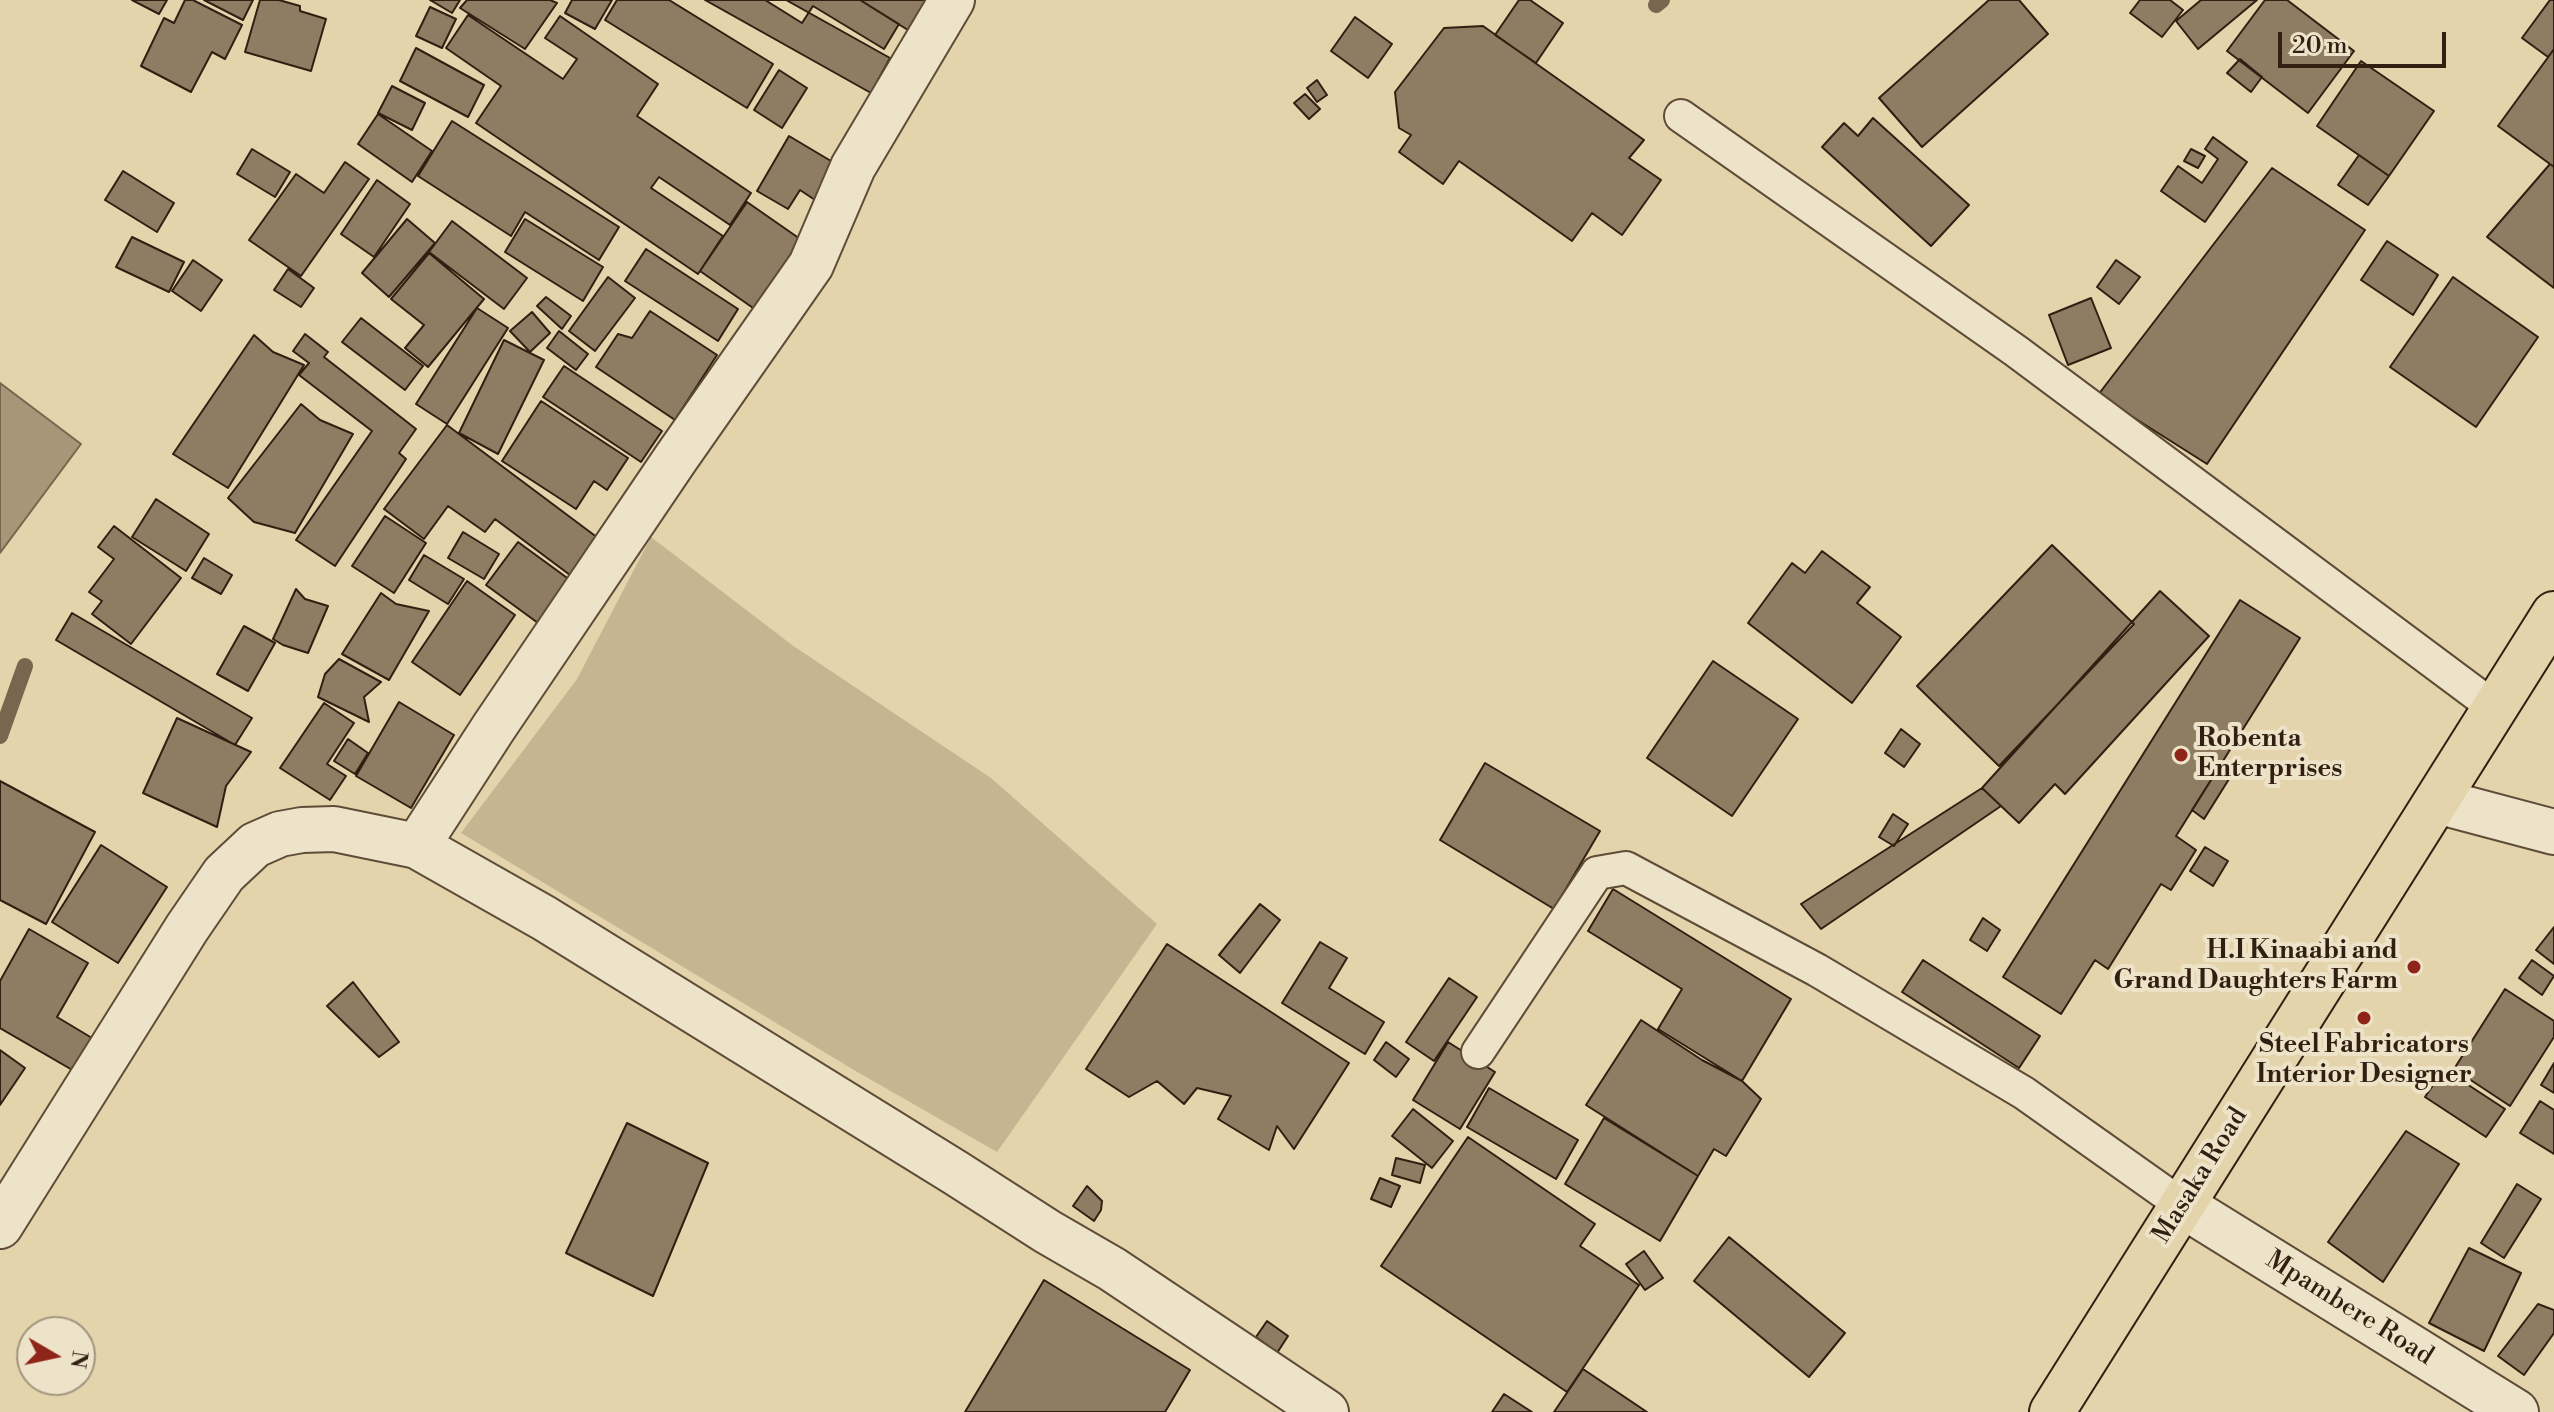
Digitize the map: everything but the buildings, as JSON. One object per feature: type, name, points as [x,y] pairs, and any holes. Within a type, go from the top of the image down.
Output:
[{"type":"main road","name":"Masaka Road","points":[[2052,1412],[2554,614]]},
{"type":"street","points":[[417,846],[659,483],[811,265],[853,167],[952,0]]},
{"type":"street","points":[[2437,801],[2554,832]]},
{"type":"street","points":[[0,1226],[224,874],[255,845],[291,832],[334,829],[417,846],[544,918],[1112,1269],[1326,1412]]},
{"type":"street","name":"Mpambere Road","points":[[2182,1205],[2516,1412]]},
{"type":"lane","points":[[1681,116],[2016,351],[2495,708]]},
{"type":"lane","points":[[1478,1052],[1597,873],[1626,868],[1817,970],[2024,1093],[2182,1205]]},
{"type":"shaded area","points":[[0,383],[81,444],[0,553]]},
{"type":"shaded area","points":[[651,537],[792,645],[991,778],[1157,924],[997,1152],[854,1070],[461,833],[577,679]]},
{"type":"waterway","points":[[1656,5],[1662,0]]},
{"type":"waterway","points":[[0,736],[25,666]]},
{"type":"place","name":"Robenta Enterprises","points":[[2181,755]]},
{"type":"place","name":"H.I Kinaabi and Grand Daughters Farm","points":[[2414,967]]},
{"type":"place","name":"Steel Fabricators Interior Designer","points":[[2364,1018]]}]
